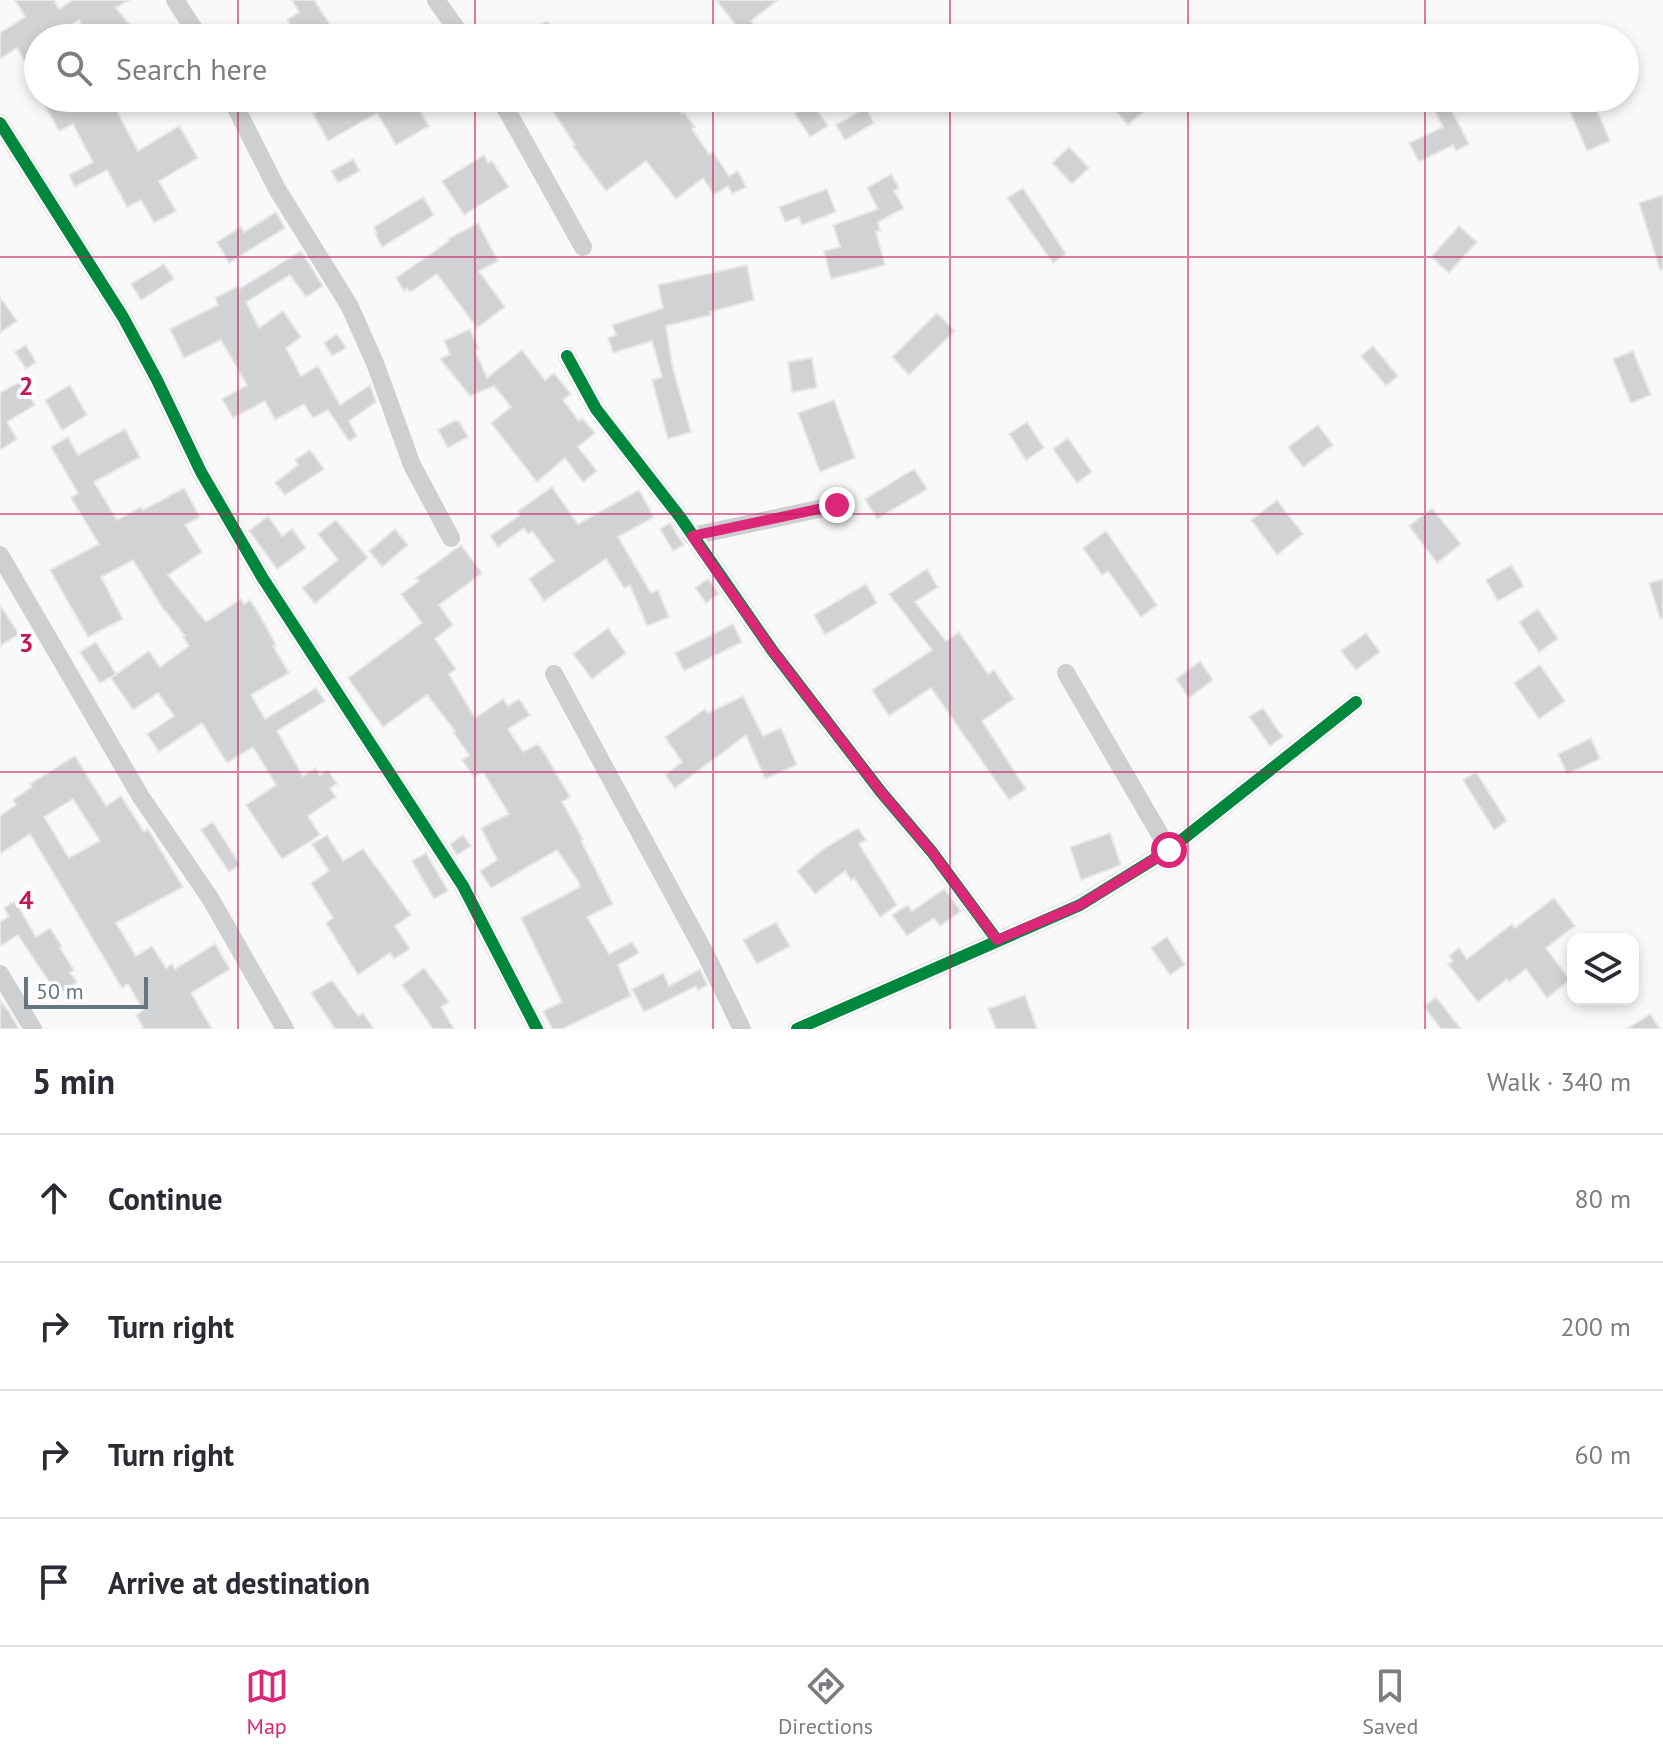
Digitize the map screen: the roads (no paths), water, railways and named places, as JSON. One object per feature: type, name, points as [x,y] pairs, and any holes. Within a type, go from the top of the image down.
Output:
[{"type":"street","points":[[175,0],[191,24]]},
{"type":"street","points":[[436,0],[453,24]]},
{"type":"street","points":[[238,112],[277,189],[349,305],[375,363],[412,465],[451,538]]},
{"type":"street","points":[[508,112],[583,247]]},
{"type":"street","points":[[0,123],[123,317],[201,472],[262,577],[463,886],[531,1012],[537,1029]]},
{"type":"street","points":[[567,356],[596,409],[692,536],[772,650],[881,792],[932,852],[997,940]]},
{"type":"street","points":[[692,536],[837,505]]},
{"type":"street","points":[[0,555],[141,797],[210,898],[285,1029]]},
{"type":"street","points":[[1066,673],[1169,850]]},
{"type":"street","points":[[554,674],[706,955],[742,1029]]},
{"type":"street","points":[[797,1029],[1080,905],[1169,850],[1356,702]]},
{"type":"street","points":[[0,974],[33,1029]]}]
